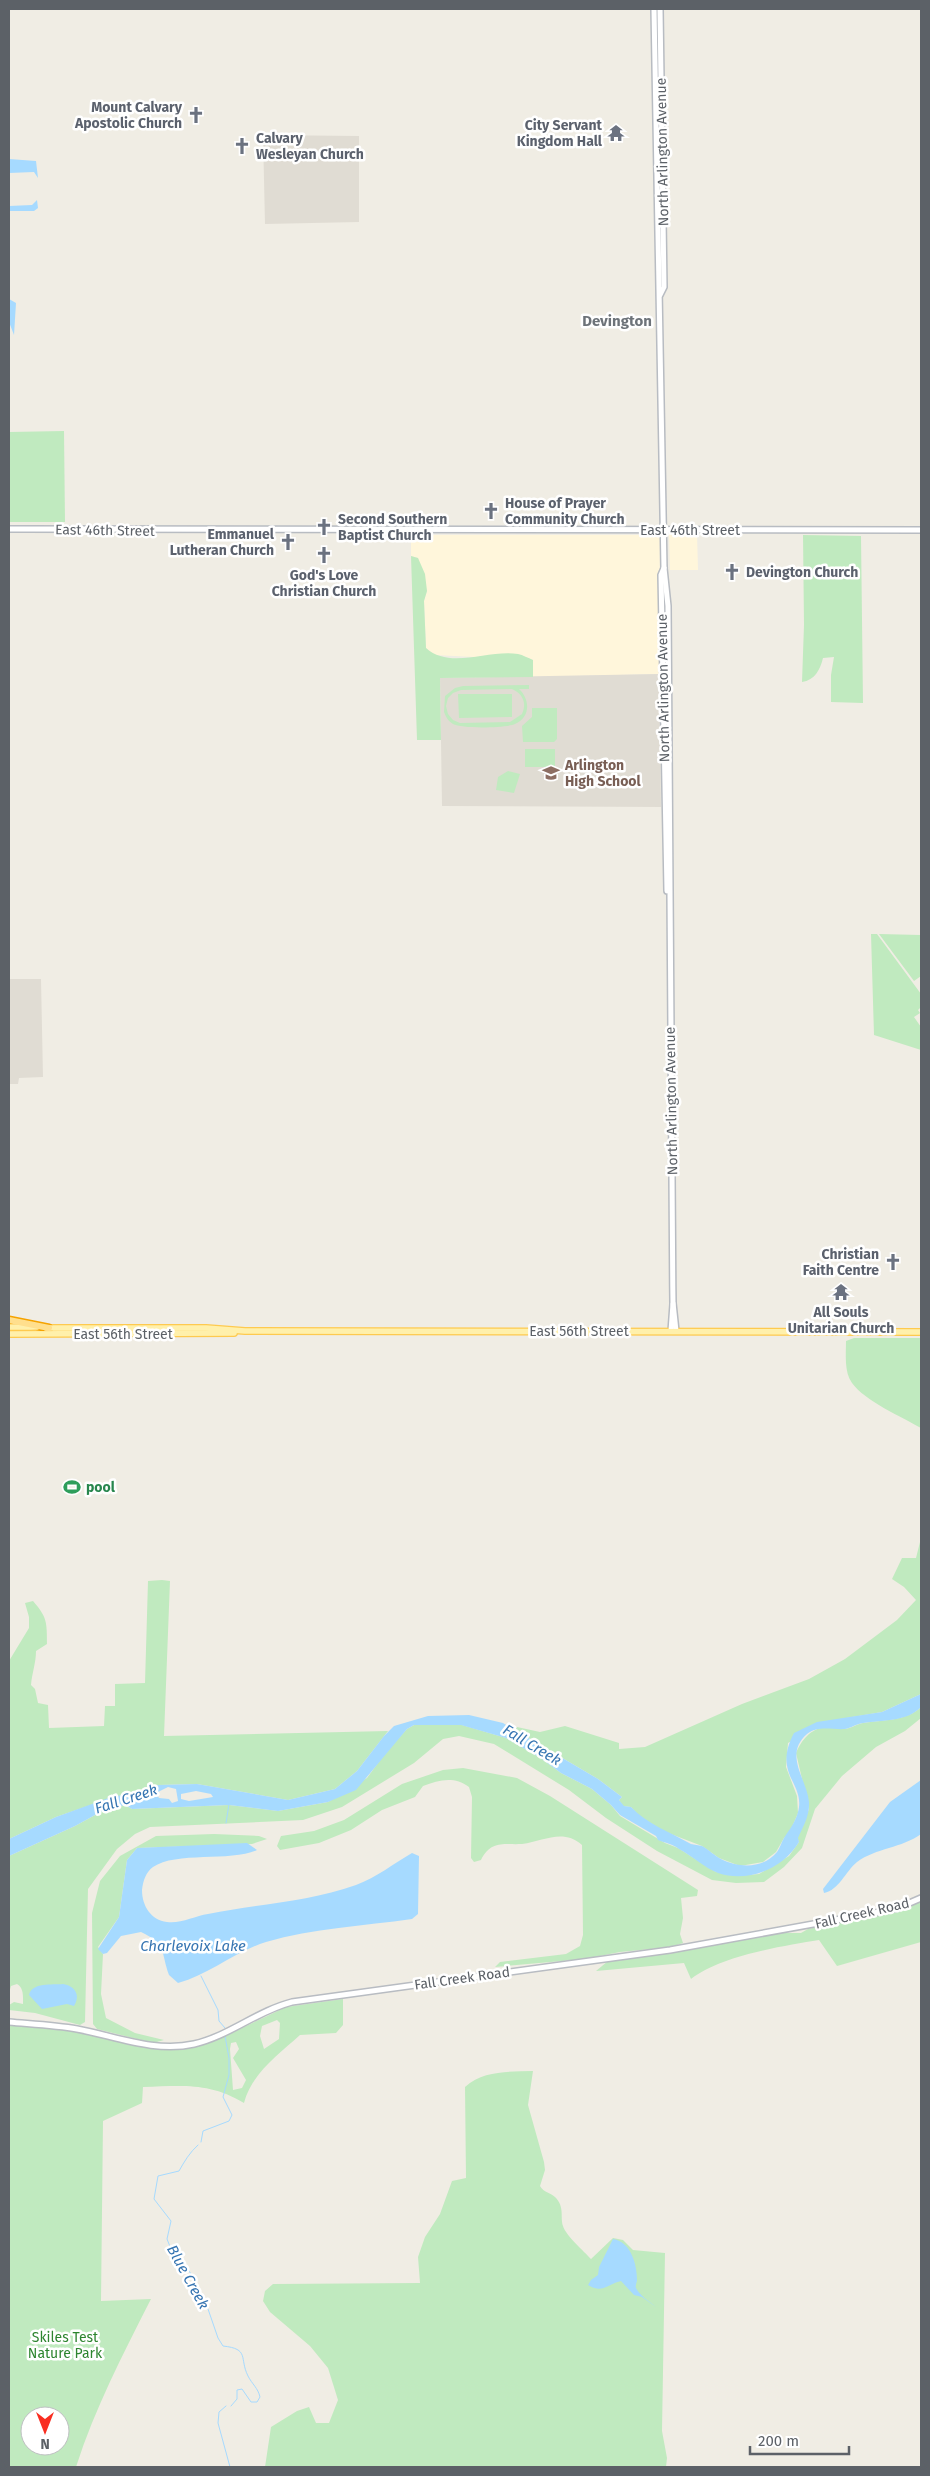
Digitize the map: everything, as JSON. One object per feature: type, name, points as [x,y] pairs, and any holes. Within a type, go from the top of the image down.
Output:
[{"type":"highway","points":[[9,1320],[49,1328]]},
{"type":"main road","name":"North Arlington Avenue","points":[[654,9],[664,568],[661,575],[663,743],[666,880],[669,899],[673,1331]]},
{"type":"main road","name":"North Arlington Avenue","points":[[660,9],[664,287],[660,294]]},
{"type":"main road","name":"East 46th Street","points":[[9,529],[921,530]]},
{"type":"main road","name":"East 56th Street","points":[[9,1327],[206,1328],[237,1331],[921,1332]]},
{"type":"main road","name":"East 56th Street","points":[[9,1334],[232,1334],[237,1331]]},
{"type":"main road","name":"Fall Creek Road","points":[[9,2022],[74,2029],[155,2046],[182,2046],[208,2040],[273,2009],[296,2001],[700,1945],[898,1908],[921,1898]]},
{"type":"shaded area","points":[[263,135],[359,136],[359,222],[265,224]]},
{"type":"shaded area","points":[[669,534],[697,534],[698,570],[670,570]]},
{"type":"shaded area","points":[[411,535],[660,535],[659,674],[533,677],[533,660],[517,654],[475,657],[434,655],[426,648],[424,601],[427,591],[418,558],[411,556]]},
{"type":"shaded area","name":"Arlington High School","points":[[659,674],[661,807],[442,806],[440,678]]},
{"type":"shaded area","points":[[9,979],[41,979],[43,1077],[19,1078],[18,1084],[9,1084]]},
{"type":"green space","points":[[64,431],[65,522],[9,522],[9,432]]},
{"type":"green space","points":[[803,535],[861,536],[863,703],[831,702],[831,675],[834,657],[823,658],[814,677],[802,682],[804,625]]},
{"type":"green space","points":[[411,556],[418,558],[425,574],[427,591],[424,601],[426,648],[446,658],[507,653],[520,654],[533,660],[533,677],[440,678],[441,740],[417,740]]},
{"type":"green space","points":[[529,685],[529,689],[519,689],[527,703],[524,717],[515,724],[494,727],[458,726],[453,724],[447,719],[444,712],[445,696],[455,688],[463,686]],"holes":[[[512,689],[523,699],[524,706],[522,714],[510,722],[460,723],[453,720],[448,714],[446,706],[448,698],[453,693],[461,690]]]},
{"type":"green space","points":[[458,694],[512,694],[512,717],[459,718]]},
{"type":"green space","points":[[532,708],[557,708],[557,739],[554,742],[523,742],[522,726],[532,717]]},
{"type":"green space","points":[[525,749],[555,749],[555,767],[525,767]]},
{"type":"green space","points":[[508,771],[520,774],[514,793],[496,790],[498,777]]},
{"type":"green space","points":[[871,934],[877,934],[921,994],[921,1007],[918,1010],[920,1013],[914,1017],[921,1027],[921,1050],[874,1035]]},
{"type":"green space","points":[[879,934],[921,935],[921,976],[914,981]]},
{"type":"green space","points":[[854,1338],[921,1338],[921,1428],[866,1396],[849,1379],[846,1341]]},
{"type":"green space","points":[[921,1538],[921,1694],[882,1712],[829,1721],[788,1743],[786,1767],[797,1796],[798,1813],[790,1832],[776,1852],[763,1862],[740,1866],[719,1858],[702,1846],[663,1831],[639,1816],[631,1807],[623,1806],[619,1800],[622,1797],[598,1779],[515,1730],[517,1727],[540,1732],[565,1726],[619,1743],[619,1749],[645,1747],[742,1704],[809,1679],[845,1659],[897,1620],[916,1600],[904,1587],[892,1579],[902,1558],[916,1558]]},
{"type":"green space","points":[[148,1581],[170,1581],[164,1736],[388,1731],[357,1771],[335,1789],[288,1800],[197,1784],[158,1785],[128,1795],[114,1797],[56,1817],[9,1839],[9,1661],[29,1628],[29,1617],[25,1603],[33,1601],[44,1616],[46,1625],[47,1644],[36,1651],[31,1685],[35,1689],[38,1703],[48,1705],[49,1728],[104,1726],[105,1706],[115,1706],[115,1684],[145,1683]]},
{"type":"green space","points":[[921,1707],[921,1718],[905,1731],[876,1747],[842,1776],[815,1809],[802,1848],[784,1867],[764,1882],[736,1883],[712,1880],[657,1851],[606,1818],[569,1790],[494,1744],[459,1736],[443,1739],[414,1763],[342,1807],[303,1820],[150,1827],[135,1834],[117,1849],[88,1889],[85,2022],[80,2025],[35,2013],[9,2010],[9,2005],[14,2002],[23,2004],[23,1998],[22,1990],[17,1984],[11,1986],[9,1993],[9,1856],[75,1826],[106,1809],[125,1805],[132,1809],[229,1805],[278,1811],[328,1802],[367,1778],[386,1752],[407,1729],[414,1725],[462,1725],[506,1738],[539,1757],[561,1773],[592,1789],[611,1805],[620,1816],[665,1843],[678,1848],[716,1872],[748,1875],[759,1874],[789,1856],[799,1842],[797,1838],[809,1809],[796,1753],[806,1737],[821,1728],[834,1727],[845,1729],[863,1723],[894,1719],[909,1715]]},
{"type":"green space","points":[[463,1768],[517,1778],[550,1796],[698,1890],[697,1896],[681,1898],[683,1918],[680,1934],[683,1943],[671,1947],[620,1952],[585,1959],[495,1967],[500,1962],[566,1954],[580,1946],[583,1935],[582,1845],[568,1837],[560,1836],[522,1844],[504,1844],[489,1849],[481,1860],[474,1862],[471,1858],[472,1797],[469,1787],[458,1781],[446,1780],[423,1786],[415,1797],[382,1810],[351,1830],[319,1843],[280,1850],[277,1846],[281,1836],[314,1831],[344,1820],[402,1784],[443,1770]]},
{"type":"green space","points":[[214,1834],[259,1836],[267,1839],[252,1844],[137,1848],[127,1860],[119,1917],[98,1947],[103,1954],[101,1994],[106,2018],[135,2033],[164,2040],[153,2043],[97,2029],[93,2024],[92,1913],[100,1881],[120,1856],[156,1836]]},
{"type":"green space","points":[[921,1900],[921,1942],[837,1966],[819,1940],[734,1958],[703,1971],[691,1979],[684,1963],[596,1971],[608,1961],[781,1933],[801,1933],[808,1929],[900,1910]]},
{"type":"green space","name":"Skiles Test Nature Park","points":[[343,1999],[343,2025],[336,2033],[300,2035],[259,2074],[248,2092],[244,2103],[231,2096],[207,2088],[183,2086],[143,2087],[142,2103],[103,2121],[101,2301],[151,2299],[101,2402],[76,2467],[9,2467],[9,2024],[89,2032],[169,2047],[196,2044],[196,2047],[217,2040],[286,2007]],"holes":[[[277,2020],[280,2023],[279,2039],[264,2049],[260,2036],[262,2026]],[[236,2042],[239,2049],[233,2058],[246,2080],[242,2088],[233,2090],[230,2049],[231,2043]]]},
{"type":"green space","points":[[533,2071],[528,2105],[544,2162],[545,2170],[540,2186],[543,2190],[553,2195],[560,2204],[565,2230],[591,2259],[613,2238],[623,2240],[633,2250],[665,2253],[662,2431],[667,2458],[666,2467],[265,2467],[271,2427],[297,2411],[309,2407],[316,2423],[329,2423],[338,2400],[328,2368],[310,2346],[270,2312],[263,2301],[265,2291],[273,2284],[420,2283],[418,2257],[425,2237],[440,2214],[452,2181],[466,2178],[465,2087],[480,2077],[497,2073]]},
{"type":"water","points":[[9,159],[36,161],[38,178],[34,172],[9,173]]},
{"type":"water","points":[[37,200],[38,208],[34,211],[9,211],[9,206],[32,205]]},
{"type":"water","points":[[9,299],[16,303],[14,335],[9,322]]},
{"type":"water","name":"Fall Creek","points":[[921,1694],[921,1707],[902,1718],[860,1724],[845,1729],[811,1731],[800,1742],[797,1750],[798,1767],[807,1793],[809,1807],[806,1821],[798,1838],[799,1842],[784,1860],[753,1875],[729,1876],[713,1871],[674,1846],[658,1840],[656,1836],[620,1815],[592,1789],[561,1773],[539,1757],[506,1738],[461,1725],[414,1725],[407,1729],[356,1790],[328,1802],[278,1811],[229,1805],[132,1809],[125,1805],[106,1809],[75,1826],[9,1856],[9,1839],[56,1817],[114,1796],[128,1795],[158,1785],[197,1784],[288,1800],[335,1789],[357,1771],[394,1726],[428,1716],[469,1715],[503,1723],[598,1779],[622,1797],[619,1800],[624,1806],[631,1807],[651,1823],[691,1844],[702,1846],[728,1862],[743,1865],[758,1864],[765,1862],[777,1852],[794,1823],[798,1812],[798,1793],[786,1759],[788,1747],[794,1733],[817,1722],[882,1712]],"holes":[[[168,1787],[176,1789],[178,1801],[172,1803],[169,1799],[159,1798],[156,1793]],[[196,1791],[211,1794],[213,1797],[189,1801],[181,1799],[181,1794]]]},
{"type":"water","points":[[921,1780],[921,1834],[914,1839],[864,1857],[853,1866],[834,1888],[824,1893],[823,1889],[890,1802]]},
{"type":"water","name":"Charlevoix Lake","points":[[247,1843],[257,1850],[246,1854],[175,1859],[153,1867],[145,1877],[142,1890],[142,1896],[148,1911],[161,1921],[177,1922],[208,1914],[320,1895],[364,1882],[412,1853],[419,1856],[418,1914],[412,1919],[320,1930],[266,1942],[243,1951],[200,1975],[178,1983],[169,1975],[159,1945],[141,1932],[121,1936],[107,1953],[103,1954],[98,1949],[119,1917],[127,1860],[137,1848]]},
{"type":"water","points":[[63,1984],[71,1987],[76,1992],[77,1998],[74,2006],[67,2004],[42,2009],[29,1995],[38,1986]]},
{"type":"water","points":[[613,2239],[624,2244],[629,2249],[636,2267],[637,2291],[656,2307],[642,2297],[634,2295],[621,2281],[605,2288],[597,2289],[588,2285],[598,2275],[599,2267]]},
{"type":"waterway","name":"Blue Creek","points":[[226,1823],[229,1804]]},
{"type":"waterway","name":"Blue Creek","points":[[201,1976],[218,2010],[219,2021],[225,2028]]},
{"type":"waterway","name":"Blue Creek","points":[[201,2142],[203,2131],[229,2121],[232,2115],[223,2097],[229,2075],[229,2058],[225,2036]]},
{"type":"waterway","name":"Blue Creek","points":[[198,2145],[179,2171],[158,2176],[154,2199],[171,2221],[167,2239],[171,2249],[186,2266],[194,2279],[198,2297],[208,2309],[218,2338],[223,2346],[237,2349],[240,2352],[245,2370],[259,2394],[260,2397],[257,2402],[251,2402],[242,2389],[237,2390],[237,2399],[231,2406]]},
{"type":"waterway","name":"Blue Creek","points":[[226,2406],[219,2412],[218,2423],[230,2467]]},
{"type":"place","name":"Mount Calvary Apostolic Church","points":[[196,115]]},
{"type":"place","name":"City Servant Kingdom Hall","points":[[616,133]]},
{"type":"place","name":"Calvary Wesleyan Church","points":[[242,146]]},
{"type":"place","name":"House of Prayer Community Church","points":[[491,511]]},
{"type":"place","name":"Second Southern Baptist Church","points":[[324,527]]},
{"type":"place","name":"Emmanuel Lutheran Church","points":[[288,542]]},
{"type":"place","name":"God's Love Christian Church","points":[[324,555]]},
{"type":"place","name":"Devington Church","points":[[732,572]]},
{"type":"place","name":"Arlington High School","points":[[551,773]]},
{"type":"place","name":"Christian Faith Centre","points":[[893,1262]]},
{"type":"place","name":"All Souls Unitarian Church","points":[[841,1292]]},
{"type":"place","name":"pool","points":[[72,1487]]},
{"type":"district","name":"Devington","points":[[617,321]]}]
